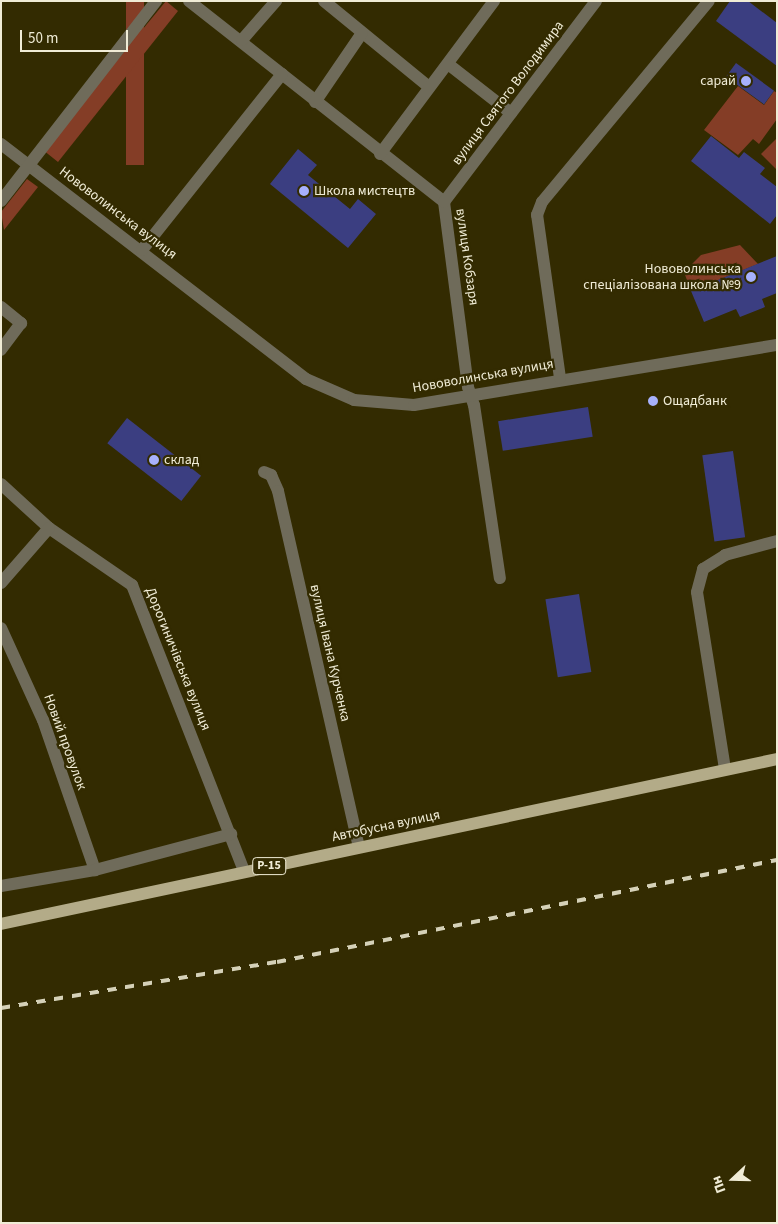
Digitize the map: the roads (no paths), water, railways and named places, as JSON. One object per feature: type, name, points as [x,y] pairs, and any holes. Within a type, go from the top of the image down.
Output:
[{"type":"main road","name":"Автобусна вулиця","points":[[1,924],[777,759]]},
{"type":"street","points":[[1,201],[156,1]]},
{"type":"street","name":"вулиця Кобзаря","points":[[189,1],[242,40],[315,102],[444,202],[500,578]]},
{"type":"street","points":[[242,40],[276,1]]},
{"type":"street","points":[[324,1],[428,86]]},
{"type":"street","points":[[380,154],[428,86],[448,64],[494,1]]},
{"type":"street","name":"вулиця Святого Володимира","points":[[444,202],[596,1]]},
{"type":"street","points":[[560,378],[537,215],[542,202],[709,1]]},
{"type":"street","points":[[315,102],[362,33]]},
{"type":"street","points":[[448,64],[511,113]]},
{"type":"street","points":[[142,250],[282,74]]},
{"type":"street","name":"Нововолинська вулиця","points":[[1,144],[314,383],[354,400],[405,404],[560,378],[777,346]]},
{"type":"street","points":[[1,307],[21,323],[1,350]]},
{"type":"street","name":"вулиця Івана Курченка","points":[[264,472],[271,475],[278,491],[359,847]]},
{"type":"street","name":"Дорогиничівська вулиця","points":[[1,484],[49,528],[132,585],[244,871]]},
{"type":"street","points":[[1,583],[49,528]]},
{"type":"street","points":[[726,769],[696,592],[703,569],[725,556],[777,541]]},
{"type":"street","name":"Новий провулок","points":[[1,628],[43,720],[95,870]]},
{"type":"street","points":[[1,886],[95,870],[231,834]]},
{"type":"railway","points":[[1,1008],[277,962],[777,860]]},
{"type":"place","name":"сарай","points":[[746,81]]},
{"type":"place","name":"Школа мистецтв","points":[[304,191]]},
{"type":"place","name":"Нововолинська спеціалізована школа №9","points":[[751,277]]},
{"type":"place","name":"Ощадбанк","points":[[653,401]]},
{"type":"place","name":"склад","points":[[154,460]]}]
